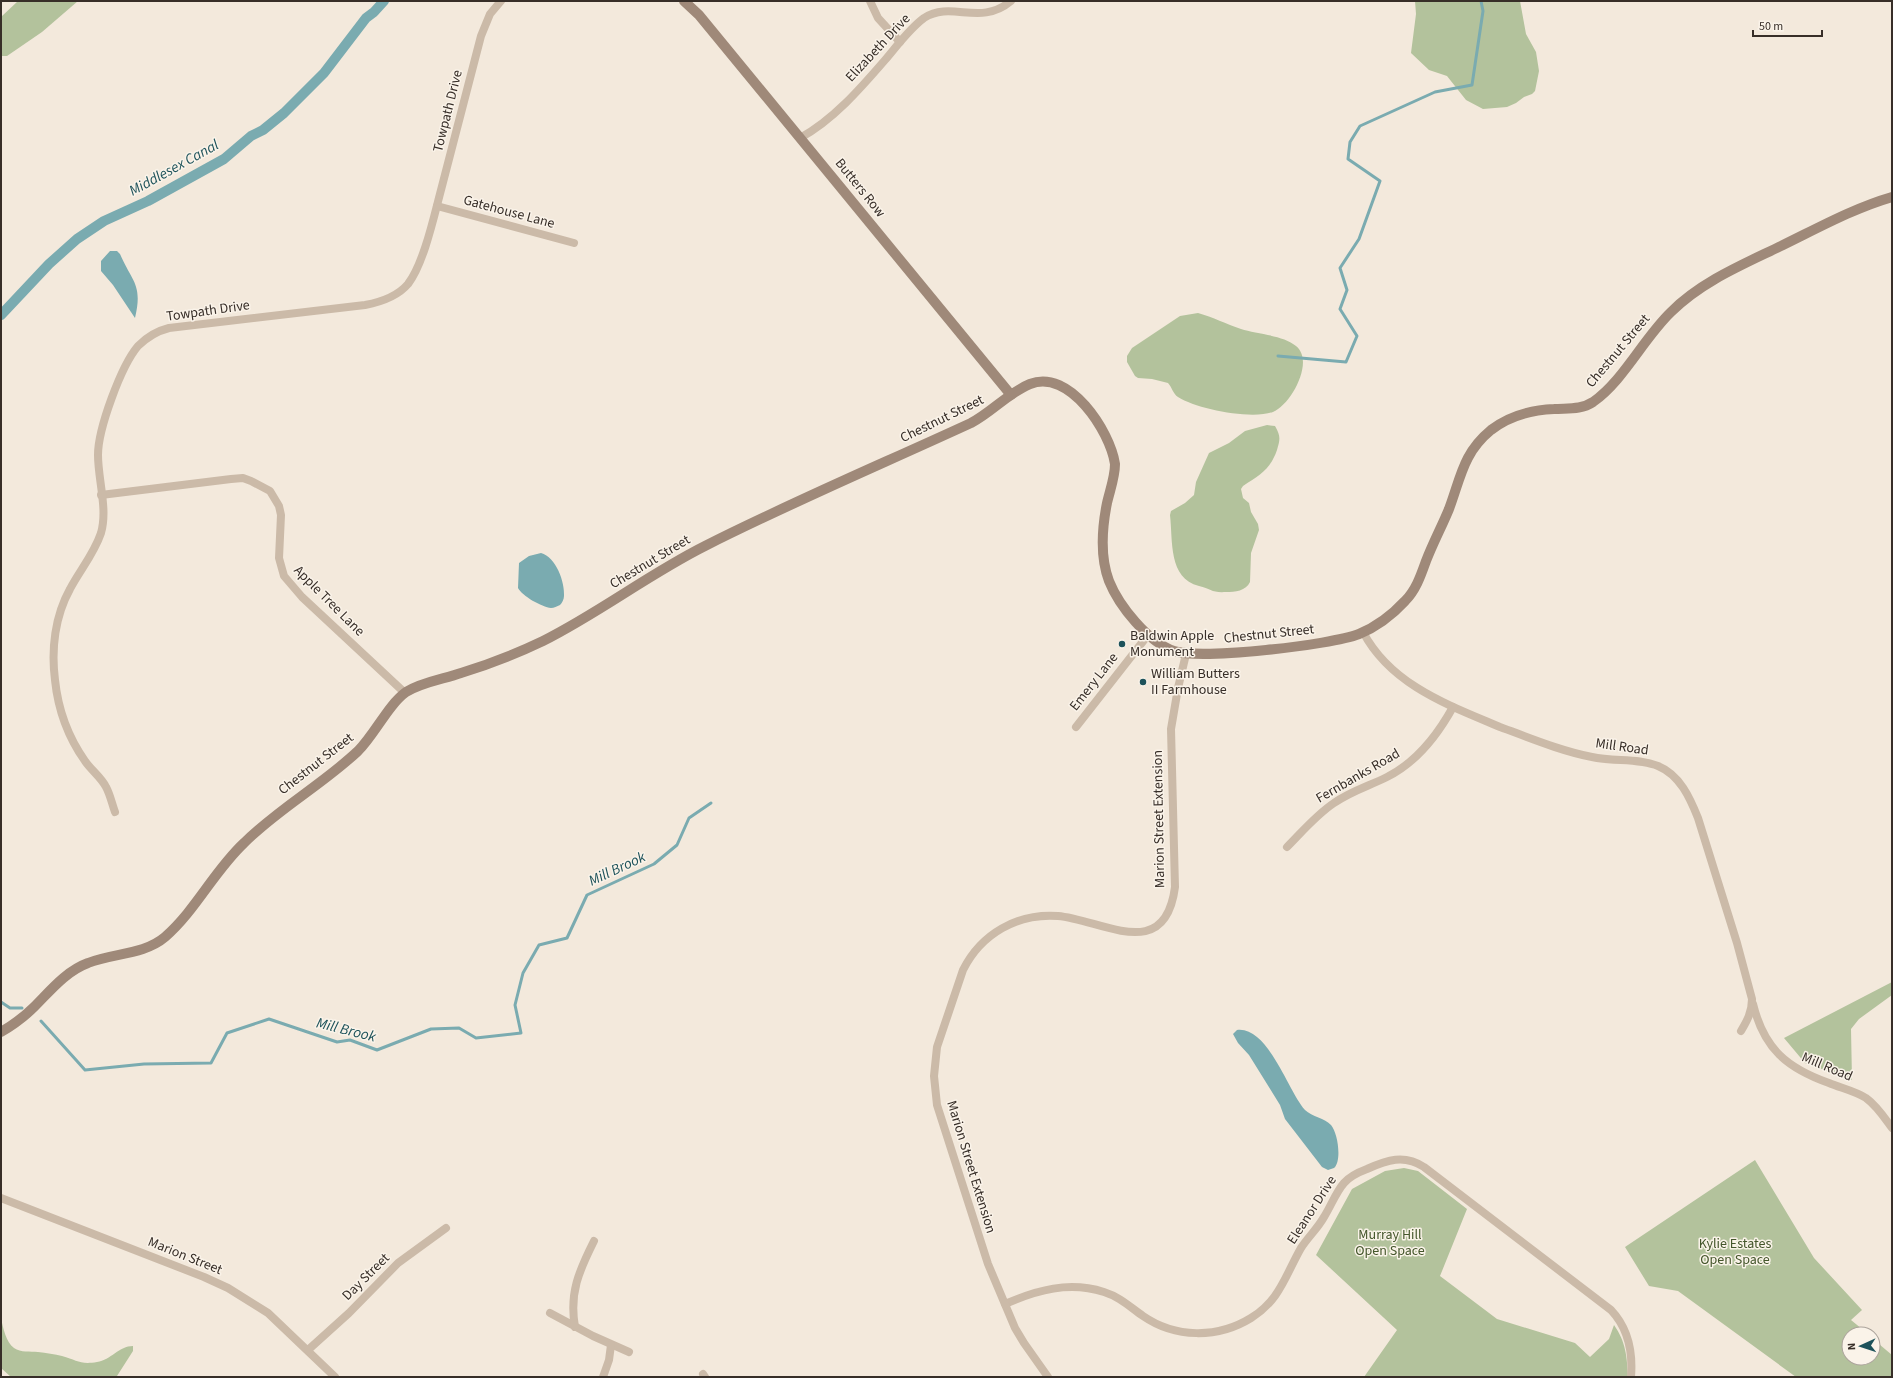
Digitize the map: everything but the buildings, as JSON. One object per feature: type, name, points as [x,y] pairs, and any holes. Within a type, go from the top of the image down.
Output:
[{"type":"street","name":"Towpath Drive","points":[[115,812],[106,786],[85,761],[67,728],[57,695],[54,664],[56,628],[64,601],[70,587],[89,558],[101,532],[103,513],[98,460],[101,430],[108,408],[129,360],[143,342],[158,332],[175,326],[365,305],[392,297],[408,284],[414,274],[437,206],[481,36],[490,14],[501,1]]},
{"type":"street","name":"Butters Row","points":[[684,1],[703,20],[1011,395]]},
{"type":"street","points":[[870,1],[882,22],[900,42]]},
{"type":"street","name":"Elizabeth Drive","points":[[800,138],[816,129],[829,118],[920,21],[936,11],[950,10],[985,13],[1000,8],[1011,1]]},
{"type":"street","name":"Chestnut Street","points":[[1,1032],[27,1013],[78,967],[94,960],[145,948],[162,940],[184,917],[211,879],[233,853],[277,813],[330,774],[357,751],[405,693],[424,684],[502,660],[544,641],[571,627],[698,550],[971,423],[991,412],[1011,395],[1035,382],[1049,381],[1061,385],[1077,397],[1103,433],[1112,453],[1115,464],[1103,531],[1106,570],[1112,586],[1122,603],[1148,635],[1170,650],[1186,654],[1236,652],[1301,646],[1344,638],[1363,632],[1386,618],[1403,604],[1413,591],[1448,509],[1465,461],[1473,448],[1486,434],[1498,425],[1527,412],[1544,409],[1580,408],[1589,404],[1610,386],[1658,325],[1694,292],[1723,274],[1817,228],[1857,209],[1892,197]]},
{"type":"street","name":"Gatehouse Lane","points":[[437,206],[574,243]]},
{"type":"street","name":"Apple Tree Lane","points":[[101,495],[231,478],[251,481],[266,488],[275,497],[281,515],[279,558],[284,576],[297,592],[405,693]]},
{"type":"street","name":"Mill Road","points":[[1363,632],[1369,643],[1384,662],[1401,677],[1425,693],[1453,707],[1516,733],[1570,752],[1593,757],[1652,765],[1665,770],[1674,777],[1685,790],[1698,818],[1737,943],[1761,1030],[1772,1047],[1785,1061],[1807,1075],[1865,1098],[1878,1109],[1892,1128]]},
{"type":"street","name":"Emery Lane","points":[[1076,727],[1148,635]]},
{"type":"street","name":"Marion Street Extension","points":[[1048,1377],[1024,1343],[1005,1304],[984,1254],[936,1105],[934,1076],[940,1033],[963,970],[969,959],[983,941],[1000,929],[1023,920],[1048,916],[1068,918],[1123,932],[1137,933],[1155,926],[1165,917],[1172,903],[1175,878],[1171,729],[1186,654]]},
{"type":"street","name":"Fernbanks Road","points":[[1287,847],[1315,818],[1335,802],[1354,791],[1386,777],[1408,764],[1432,740],[1442,727],[1453,707]]},
{"type":"street","name":"Mill Road","points":[[1741,1031],[1748,1019],[1752,1000]]},
{"type":"street","name":"Eleanor Drive","points":[[1005,1304],[1042,1290],[1087,1288],[1117,1297],[1151,1321],[1170,1330],[1200,1334],[1231,1328],[1254,1316],[1274,1298],[1283,1285],[1301,1248],[1323,1218],[1339,1189],[1347,1180],[1357,1173],[1382,1162],[1393,1159],[1404,1159],[1424,1167],[1611,1310],[1620,1321],[1628,1339],[1632,1360],[1631,1377]]},
{"type":"street","name":"Marion Street","points":[[1,1198],[184,1269],[228,1288],[268,1313],[335,1377]]},
{"type":"street","name":"Day Street","points":[[308,1350],[349,1313],[398,1263],[446,1228]]},
{"type":"street","points":[[575,1327],[572,1309],[576,1285],[579,1272],[594,1241]]},
{"type":"street","points":[[550,1313],[611,1345],[629,1352]]},
{"type":"street","points":[[604,1377],[609,1360],[611,1345]]},
{"type":"green space","points":[[18,1],[78,1],[42,32],[7,56],[1,56],[1,17]]},
{"type":"green space","points":[[1415,1],[1520,1],[1526,34],[1536,52],[1539,71],[1535,91],[1507,107],[1483,109],[1466,100],[1447,76],[1429,70],[1411,53],[1416,14]]},
{"type":"green space","points":[[1198,313],[1247,331],[1284,339],[1296,346],[1301,353],[1303,362],[1302,372],[1293,392],[1280,408],[1273,412],[1252,415],[1224,412],[1198,406],[1178,397],[1168,383],[1152,379],[1138,378],[1135,376],[1127,362],[1127,356],[1132,348],[1180,316]]},
{"type":"green space","points":[[1267,425],[1275,426],[1279,435],[1277,450],[1268,467],[1241,489],[1243,498],[1249,503],[1251,512],[1258,524],[1259,530],[1251,553],[1250,582],[1246,587],[1240,590],[1233,592],[1218,592],[1189,582],[1177,567],[1174,557],[1172,547],[1171,511],[1185,503],[1194,495],[1196,482],[1209,453],[1229,443],[1245,431]]},
{"type":"green space","points":[[1892,982],[1892,995],[1859,1019],[1851,1029],[1852,1080],[1805,1063],[1784,1038]]},
{"type":"green space","name":"Kylie Estates Open Space","points":[[1755,1160],[1814,1258],[1862,1310],[1851,1320],[1858,1326],[1841,1326],[1841,1366],[1881,1366],[1881,1346],[1892,1355],[1892,1377],[1796,1377],[1678,1291],[1649,1286],[1625,1247]]},
{"type":"green space","name":"Murray Hill Open Space","points":[[1404,1168],[1418,1171],[1467,1209],[1440,1276],[1497,1319],[1575,1343],[1590,1357],[1609,1339],[1614,1325],[1621,1337],[1625,1350],[1628,1377],[1364,1377],[1397,1330],[1316,1255],[1352,1189],[1385,1171]]},
{"type":"green space","points":[[1,1318],[7,1339],[14,1348],[20,1351],[53,1354],[86,1363],[107,1359],[123,1348],[133,1346],[133,1351],[117,1376],[11,1377],[1,1368]]},
{"type":"water","points":[[110,251],[117,251],[120,254],[135,284],[138,298],[135,318],[113,285],[101,271],[101,261]]},
{"type":"water","points":[[541,553],[551,559],[561,577],[563,584],[563,601],[560,605],[552,608],[543,606],[533,601],[518,588],[519,563],[529,556]]},
{"type":"water","points":[[1237,1030],[1248,1032],[1258,1038],[1276,1061],[1298,1101],[1305,1110],[1331,1125],[1336,1134],[1338,1147],[1338,1159],[1334,1168],[1328,1170],[1322,1167],[1285,1119],[1280,1105],[1249,1055],[1238,1043],[1233,1034]]},
{"type":"waterway","name":"Middlesex Canal","points":[[1,315],[49,264],[77,239],[104,221],[148,201],[224,159],[251,136],[263,130],[284,113],[324,73],[366,18],[384,1]]},
{"type":"waterway","points":[[1278,356],[1346,362],[1357,336],[1340,309],[1347,290],[1340,268],[1359,239],[1380,181],[1348,159],[1350,142],[1360,126],[1435,92],[1472,85],[1483,11],[1481,1]]},
{"type":"waterway","name":"Mill Brook","points":[[41,1021],[85,1070],[144,1064],[211,1063],[227,1033],[269,1019],[337,1042],[350,1040],[377,1050],[431,1029],[459,1028],[476,1038],[521,1033],[515,1005],[523,973],[539,945],[567,938],[587,895],[654,864],[677,845],[689,818],[711,803]]},
{"type":"waterway","name":"Mill Brook","points":[[1,1002],[10,1008],[22,1008]]},
{"type":"place","name":"Baldwin Apple Monument","points":[[1122,644]]},
{"type":"place","name":"William Butters II Farmhouse","points":[[1143,682]]}]
